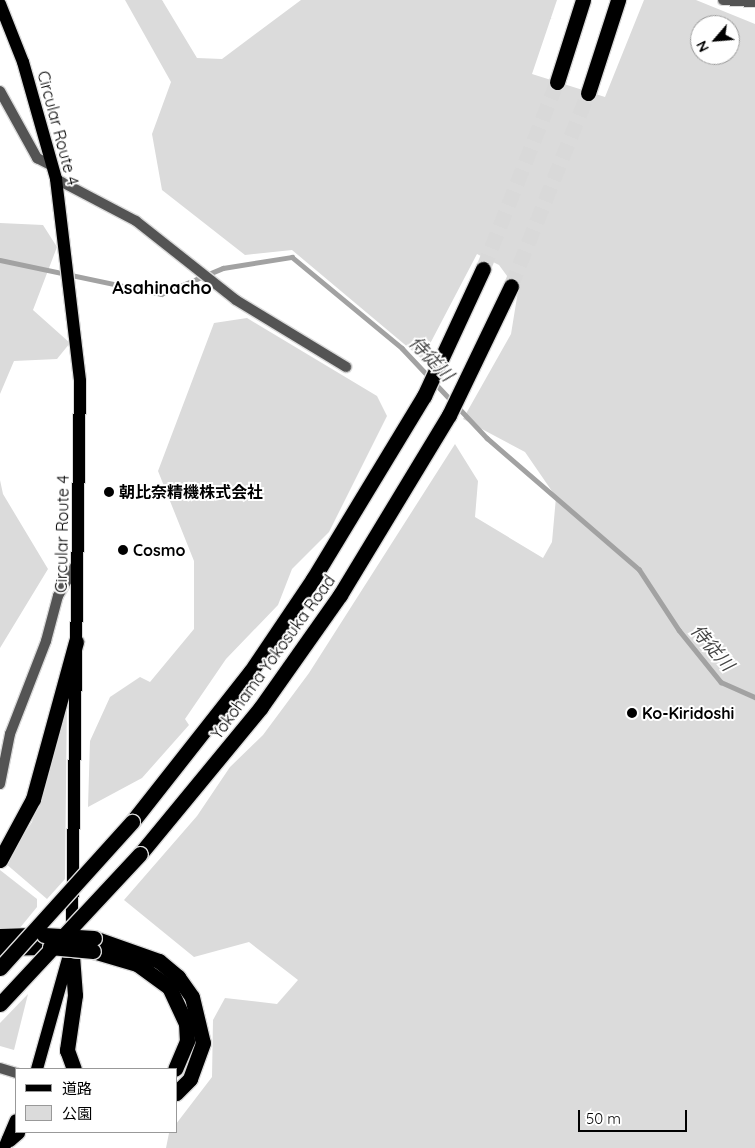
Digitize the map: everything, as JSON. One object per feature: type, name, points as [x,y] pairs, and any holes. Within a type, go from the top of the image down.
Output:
[{"type":"highway","points":[[557,82],[583,0]]},
{"type":"highway","points":[[588,93],[618,0]]},
{"type":"highway","name":"Yokohama Yokosuka Road","points":[[0,968],[132,822],[251,671],[376,480],[467,307],[483,268]]},
{"type":"highway","name":"Yokohama Yokosuka Road","points":[[0,1004],[140,854],[295,662],[399,501],[492,328],[511,286]]},
{"type":"highway","points":[[0,860],[33,799],[76,642]]},
{"type":"highway","points":[[0,936],[93,944],[159,960],[178,977],[192,997],[203,1043],[199,1062],[178,1090]]},
{"type":"highway","points":[[0,948],[44,941]]},
{"type":"highway","points":[[71,942],[75,995],[67,1050],[74,1068]]},
{"type":"highway","points":[[93,944],[138,964],[169,988],[186,1023],[187,1041],[175,1068]]},
{"type":"main road","name":"Circular Route 4","points":[[0,4],[22,62],[56,179],[80,381],[76,642],[76,891],[71,942],[62,992],[37,1068]]},
{"type":"main road","points":[[10,1140],[15,1123]]},
{"type":"street","points":[[723,0],[755,2]]},
{"type":"street","points":[[0,91],[37,158],[53,166]]},
{"type":"street","points":[[56,179],[136,221],[236,300],[346,367]]},
{"type":"street","points":[[0,784],[10,734],[46,641],[58,596],[78,561]]},
{"type":"street","points":[[0,1068],[15,1073]]},
{"type":"green space","points":[[125,0],[162,0],[197,58],[222,59],[301,0],[557,0],[532,74],[605,97],[644,0],[696,0],[733,15],[690,15],[690,65],[740,65],[740,18],[755,24],[755,1148],[166,1148],[169,1133],[178,1133],[178,1121],[212,1077],[213,1020],[225,998],[277,1004],[298,980],[249,942],[194,957],[124,900],[197,816],[230,767],[263,735],[309,673],[455,444],[478,481],[475,517],[543,558],[552,542],[556,497],[525,452],[463,419],[511,334],[518,291],[499,265],[477,254],[422,359],[292,250],[245,255],[162,190],[152,134],[171,82]]},
{"type":"green space","points":[[0,223],[43,225],[57,247],[33,310],[70,343],[57,359],[14,361],[0,394]]},
{"type":"green space","points":[[247,318],[377,396],[387,416],[329,532],[292,569],[278,605],[226,659],[185,719],[189,725],[142,778],[88,807],[90,741],[110,697],[140,677],[150,682],[194,629],[194,561],[158,471],[214,323]]},
{"type":"green space","points":[[0,480],[3,494],[48,569],[0,648]]},
{"type":"green space","points":[[67,696],[65,879],[47,899],[5,863],[32,822]]},
{"type":"green space","points":[[0,870],[37,899],[37,907],[19,929],[0,930]]},
{"type":"green space","points":[[28,994],[14,1050],[0,1046],[0,1023]]},
{"type":"waterway","name":"侍従川","points":[[0,260],[161,294],[223,268],[292,257],[402,348],[452,401]]},
{"type":"waterway","name":"侍従川","points":[[457,406],[487,438],[639,569],[679,630],[721,682],[755,697]]},
{"type":"tunnel","points":[[483,269],[557,82]]},
{"type":"tunnel","points":[[511,286],[588,93]]},
{"type":"place","name":"朝比奈精機株式会社","points":[[109,492]]},
{"type":"place","name":"Cosmo","points":[[123,550]]},
{"type":"place","name":"Ko-Kiridoshi","points":[[632,713]]},
{"type":"district","name":"Asahinacho","points":[[162,288]]}]
